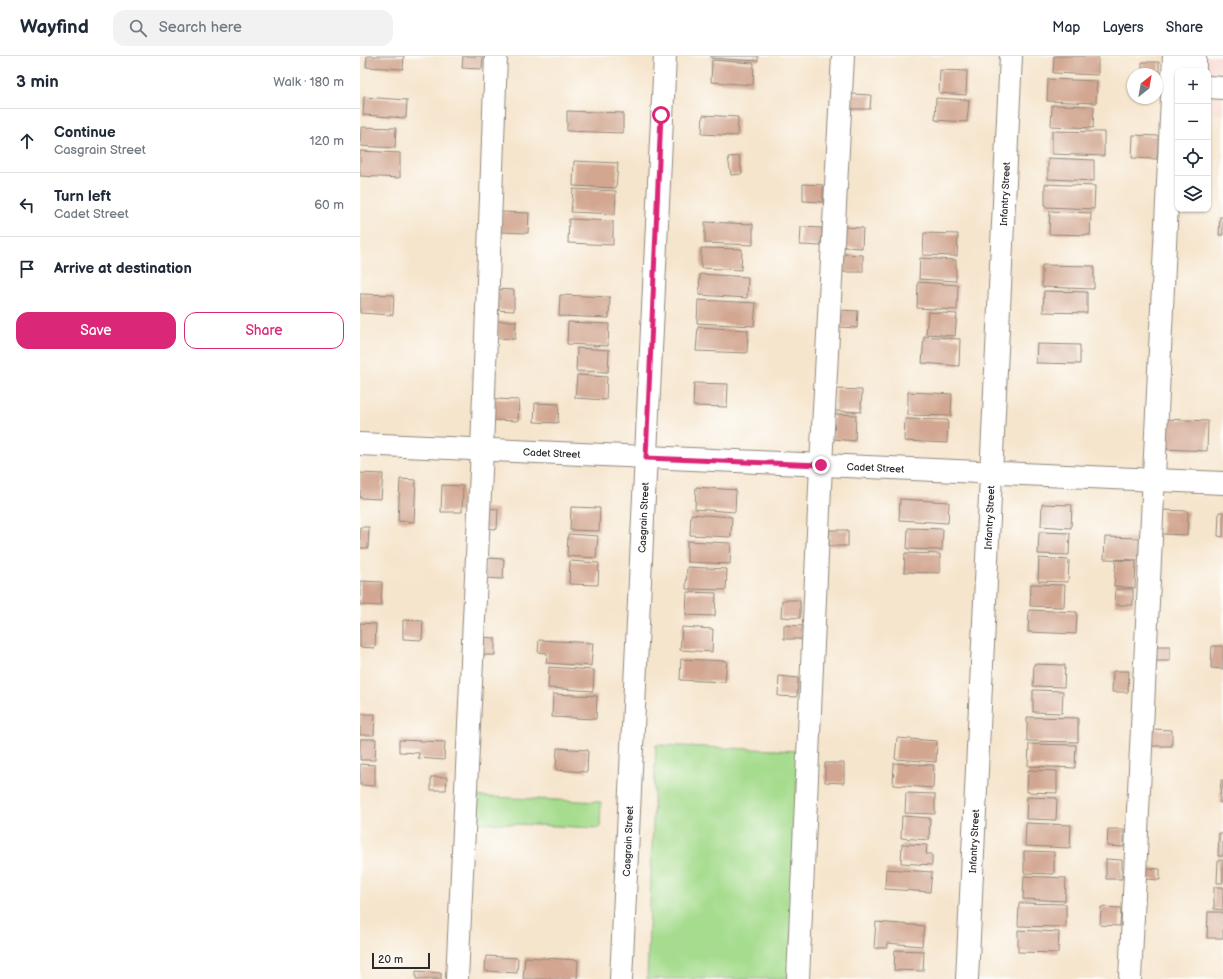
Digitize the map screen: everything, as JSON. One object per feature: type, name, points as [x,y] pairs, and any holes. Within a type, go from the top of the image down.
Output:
[{"type":"street","points":[[456,979],[482,450],[496,56]]},
{"type":"street","name":"Casgrain Street","points":[[621,979],[664,56]]},
{"type":"street","points":[[798,979],[821,465],[844,56]]},
{"type":"street","name":"Infantry Street","points":[[967,979],[1011,56]]},
{"type":"street","points":[[1130,979],[1174,56]]},
{"type":"street","points":[[1195,68],[1196,56]]},
{"type":"street","points":[[1211,87],[1223,88]]},
{"type":"street","name":"Cadet Street","points":[[360,444],[1223,483]]},
{"type":"shaded area","points":[[1181,56],[1223,56],[1223,114],[1211,113],[1211,68],[1181,68]]},
{"type":"green space","points":[[656,745],[798,751],[790,979],[647,979]]},
{"type":"green space","points":[[468,796],[601,802],[600,828],[467,822]]},
{"type":"building","points":[[367,56],[404,56],[403,69],[366,67]]},
{"type":"building","points":[[463,56],[483,56],[482,69],[462,68]]},
{"type":"building","points":[[711,56],[758,56],[758,61],[711,58]]},
{"type":"building","points":[[1054,56],[1098,56],[1098,75],[1053,73]]},
{"type":"building","points":[[712,60],[754,63],[753,85],[711,82]]},
{"type":"building","points":[[1142,62],[1159,62],[1159,68],[1142,68]]},
{"type":"building","points":[[940,70],[967,71],[966,95],[939,93]]},
{"type":"building","points":[[1048,79],[1097,81],[1096,103],[1047,101]]},
{"type":"building","points":[[851,94],[871,95],[870,109],[851,109]]},
{"type":"building","points":[[364,97],[407,100],[406,118],[363,115]]},
{"type":"building","points":[[936,98],[969,100],[967,122],[935,120]]},
{"type":"building","points":[[1052,105],[1094,106],[1093,128],[1051,126]]},
{"type":"building","points":[[567,111],[623,113],[623,133],[567,131]]},
{"type":"building","points":[[703,115],[738,117],[737,136],[702,134]]},
{"type":"building","points":[[361,127],[396,128],[395,148],[360,146]]},
{"type":"building","points":[[1052,131],[1104,132],[1104,156],[1052,154]]},
{"type":"building","points":[[1133,135],[1159,136],[1157,159],[1132,158]]},
{"type":"building","points":[[360,151],[400,153],[400,178],[360,176]]},
{"type":"building","points":[[739,156],[742,174],[731,175],[728,157]]},
{"type":"building","points":[[1048,158],[1094,160],[1094,181],[1048,179]]},
{"type":"building","points":[[574,161],[618,163],[616,188],[573,186]]},
{"type":"building","points":[[803,184],[823,185],[823,202],[803,201]]},
{"type":"building","points":[[1045,184],[1095,186],[1094,209],[1045,207]]},
{"type":"building","points":[[573,189],[616,191],[615,214],[571,212]]},
{"type":"building","points":[[1050,211],[1091,213],[1090,235],[1049,234]]},
{"type":"building","points":[[501,212],[529,213],[528,233],[500,232]]},
{"type":"building","points":[[1220,217],[1223,217],[1223,235],[1219,235]]},
{"type":"building","points":[[569,219],[613,221],[613,245],[568,243]]},
{"type":"building","points":[[705,222],[753,224],[753,245],[705,243]]},
{"type":"building","points":[[801,227],[822,228],[821,246],[800,245]]},
{"type":"building","points":[[844,227],[863,228],[862,248],[844,247]]},
{"type":"building","points":[[924,233],[958,234],[957,256],[923,255]]},
{"type":"building","points":[[701,248],[742,249],[741,270],[701,268]]},
{"type":"building","points":[[842,254],[863,255],[863,272],[842,272]]},
{"type":"building","points":[[920,258],[956,260],[956,281],[919,279]]},
{"type":"building","points":[[1042,265],[1094,266],[1094,289],[1042,287]]},
{"type":"building","points":[[700,274],[748,277],[747,298],[699,295]]},
{"type":"building","points":[[918,282],[958,285],[957,310],[917,308]]},
{"type":"building","points":[[495,289],[514,290],[514,311],[494,310]]},
{"type":"building","points":[[1044,291],[1087,292],[1087,313],[1043,312]]},
{"type":"building","points":[[360,294],[394,295],[393,315],[360,313]]},
{"type":"building","points":[[560,295],[610,297],[609,318],[559,316]]},
{"type":"building","points":[[698,300],[756,303],[754,326],[697,323]]},
{"type":"building","points":[[839,310],[858,311],[857,328],[839,327]]},
{"type":"building","points":[[928,312],[957,314],[955,336],[926,334]]},
{"type":"building","points":[[497,321],[516,321],[515,339],[497,338]]},
{"type":"building","points":[[568,322],[609,324],[608,346],[567,344]]},
{"type":"building","points":[[698,327],[748,330],[747,353],[696,351]]},
{"type":"building","points":[[924,336],[960,339],[959,366],[922,363]]},
{"type":"building","points":[[1037,344],[1080,345],[1080,364],[1036,363]]},
{"type":"building","points":[[577,348],[609,350],[608,372],[576,371]]},
{"type":"building","points":[[577,375],[607,377],[606,400],[575,398]]},
{"type":"building","points":[[694,383],[728,384],[727,407],[693,406]]},
{"type":"building","points":[[836,389],[862,390],[861,412],[835,411]]},
{"type":"building","points":[[908,392],[952,394],[951,416],[908,415]]},
{"type":"building","points":[[493,399],[519,400],[518,421],[492,420]]},
{"type":"building","points":[[535,403],[559,404],[558,423],[534,422]]},
{"type":"building","points":[[834,414],[856,415],[855,441],[833,439]]},
{"type":"building","points":[[905,419],[948,420],[947,443],[904,441]]},
{"type":"building","points":[[1165,419],[1208,421],[1207,451],[1164,449]]},
{"type":"building","points":[[360,473],[383,474],[381,499],[360,498]]},
{"type":"building","points":[[400,479],[416,480],[414,522],[398,521]]},
{"type":"building","points":[[442,485],[463,486],[462,512],[441,512]]},
{"type":"building","points":[[696,487],[736,490],[735,512],[695,509]]},
{"type":"building","points":[[900,499],[949,502],[948,523],[899,520]]},
{"type":"building","points":[[1042,504],[1072,505],[1071,528],[1041,526]]},
{"type":"building","points":[[571,507],[600,508],[599,531],[570,530]]},
{"type":"building","points":[[483,508],[498,509],[497,529],[482,528]]},
{"type":"building","points":[[1162,510],[1188,511],[1187,535],[1162,534]]},
{"type":"building","points":[[1219,512],[1223,512],[1223,537],[1218,536]]},
{"type":"building","points":[[691,514],[732,517],[731,537],[690,535]]},
{"type":"building","points":[[360,527],[369,527],[368,548],[360,548]]},
{"type":"building","points":[[908,528],[943,529],[942,550],[907,549]]},
{"type":"building","points":[[830,530],[848,530],[848,546],[829,546]]},
{"type":"building","points":[[1039,532],[1070,533],[1069,555],[1038,554]]},
{"type":"building","points":[[568,534],[598,536],[596,558],[567,556]]},
{"type":"building","points":[[1105,537],[1140,538],[1139,560],[1104,559]]},
{"type":"building","points":[[687,541],[731,543],[730,564],[687,562]]},
{"type":"building","points":[[905,553],[940,554],[940,573],[904,572]]},
{"type":"building","points":[[486,558],[504,559],[503,579],[484,578]]},
{"type":"building","points":[[1039,558],[1069,560],[1068,582],[1038,581]]},
{"type":"building","points":[[1116,560],[1136,561],[1135,588],[1114,586]]},
{"type":"building","points":[[570,561],[599,563],[598,585],[569,584]]},
{"type":"building","points":[[687,567],[727,569],[726,590],[686,589]]},
{"type":"building","points":[[360,581],[382,582],[381,606],[360,605]]},
{"type":"building","points":[[1031,584],[1065,585],[1064,607],[1030,606]]},
{"type":"building","points":[[1116,589],[1133,589],[1133,605],[1115,605]]},
{"type":"building","points":[[687,592],[716,593],[715,616],[686,615]]},
{"type":"building","points":[[782,600],[800,600],[800,618],[781,617]]},
{"type":"building","points":[[1029,610],[1077,612],[1076,634],[1028,632]]},
{"type":"building","points":[[403,620],[423,621],[422,640],[403,639]]},
{"type":"building","points":[[360,623],[376,624],[375,648],[360,647]]},
{"type":"building","points":[[784,625],[803,626],[802,639],[784,639]]},
{"type":"building","points":[[682,627],[713,629],[712,652],[680,650]]},
{"type":"building","points":[[480,637],[495,638],[495,655],[480,655]]},
{"type":"building","points":[[539,640],[593,643],[591,666],[546,663],[547,653],[538,652]]},
{"type":"building","points":[[1154,646],[1170,646],[1170,661],[1154,661]]},
{"type":"building","points":[[1212,646],[1223,646],[1223,669],[1211,668]]},
{"type":"building","points":[[681,659],[727,661],[725,682],[680,680]]},
{"type":"building","points":[[1034,664],[1065,665],[1064,687],[1033,686]]},
{"type":"building","points":[[549,667],[594,670],[593,691],[548,688]]},
{"type":"building","points":[[1113,671],[1129,671],[1128,692],[1112,692]]},
{"type":"building","points":[[779,676],[798,678],[797,697],[778,696]]},
{"type":"building","points":[[1033,690],[1063,691],[1062,713],[1033,712]]},
{"type":"building","points":[[553,694],[597,696],[596,719],[552,717]]},
{"type":"building","points":[[360,714],[375,714],[374,735],[360,735]]},
{"type":"building","points":[[1027,717],[1078,718],[1078,742],[1027,741]]},
{"type":"building","points":[[1152,729],[1172,730],[1172,746],[1152,746]]},
{"type":"building","points":[[897,738],[937,741],[936,762],[895,759]]},
{"type":"building","points":[[360,739],[376,739],[375,760],[360,760]]},
{"type":"building","points":[[399,740],[445,742],[444,760],[418,758],[419,753],[399,752]]},
{"type":"building","points":[[1029,744],[1076,745],[1075,768],[1028,766]]},
{"type":"building","points":[[557,748],[588,750],[587,772],[556,770]]},
{"type":"building","points":[[825,763],[844,763],[844,783],[825,782]]},
{"type":"building","points":[[894,763],[934,765],[933,788],[893,785]]},
{"type":"building","points":[[360,764],[375,765],[375,786],[360,785]]},
{"type":"building","points":[[1028,770],[1057,771],[1057,793],[1027,792]]},
{"type":"building","points":[[431,777],[447,777],[446,790],[431,790]]},
{"type":"building","points":[[1221,780],[1223,780],[1223,803],[1220,803]]},
{"type":"building","points":[[906,793],[935,794],[935,814],[905,813]]},
{"type":"building","points":[[1027,797],[1057,798],[1056,820],[1026,819]]},
{"type":"building","points":[[902,816],[930,818],[929,840],[901,838]]},
{"type":"building","points":[[1026,823],[1071,825],[1070,848],[1025,846]]},
{"type":"building","points":[[1108,829],[1124,829],[1124,847],[1107,846]]},
{"type":"building","points":[[1219,833],[1223,834],[1223,856],[1218,856]]},
{"type":"building","points":[[902,844],[927,845],[926,854],[932,854],[932,865],[901,863]]},
{"type":"building","points":[[1024,851],[1054,852],[1054,874],[1024,873]]},
{"type":"building","points":[[1106,859],[1122,860],[1122,879],[1106,879]]},
{"type":"building","points":[[1218,860],[1223,860],[1223,883],[1217,883]]},
{"type":"building","points":[[1147,868],[1160,869],[1160,880],[1146,879]]},
{"type":"building","points":[[886,869],[932,872],[930,892],[885,889]]},
{"type":"building","points":[[1024,876],[1066,878],[1065,901],[1023,899]]},
{"type":"building","points":[[1214,887],[1223,887],[1223,910],[1214,909]]},
{"type":"building","points":[[1019,903],[1066,904],[1066,927],[1018,926]]},
{"type":"building","points":[[1101,907],[1121,908],[1120,926],[1100,925]]},
{"type":"building","points":[[1208,912],[1223,912],[1223,938],[1207,938]]},
{"type":"building","points":[[876,922],[924,926],[922,946],[887,943],[887,948],[874,948]]},
{"type":"building","points":[[1018,930],[1059,932],[1058,953],[1018,952]]},
{"type":"building","points":[[895,950],[924,951],[923,971],[894,970]]},
{"type":"building","points":[[486,956],[518,958],[517,973],[485,971]]},
{"type":"building","points":[[525,957],[578,960],[577,979],[523,979]]},
{"type":"building","points":[[416,971],[441,973],[441,979],[416,979]]},
{"type":"route","points":[[661,115],[646,458],[821,465]]}]
